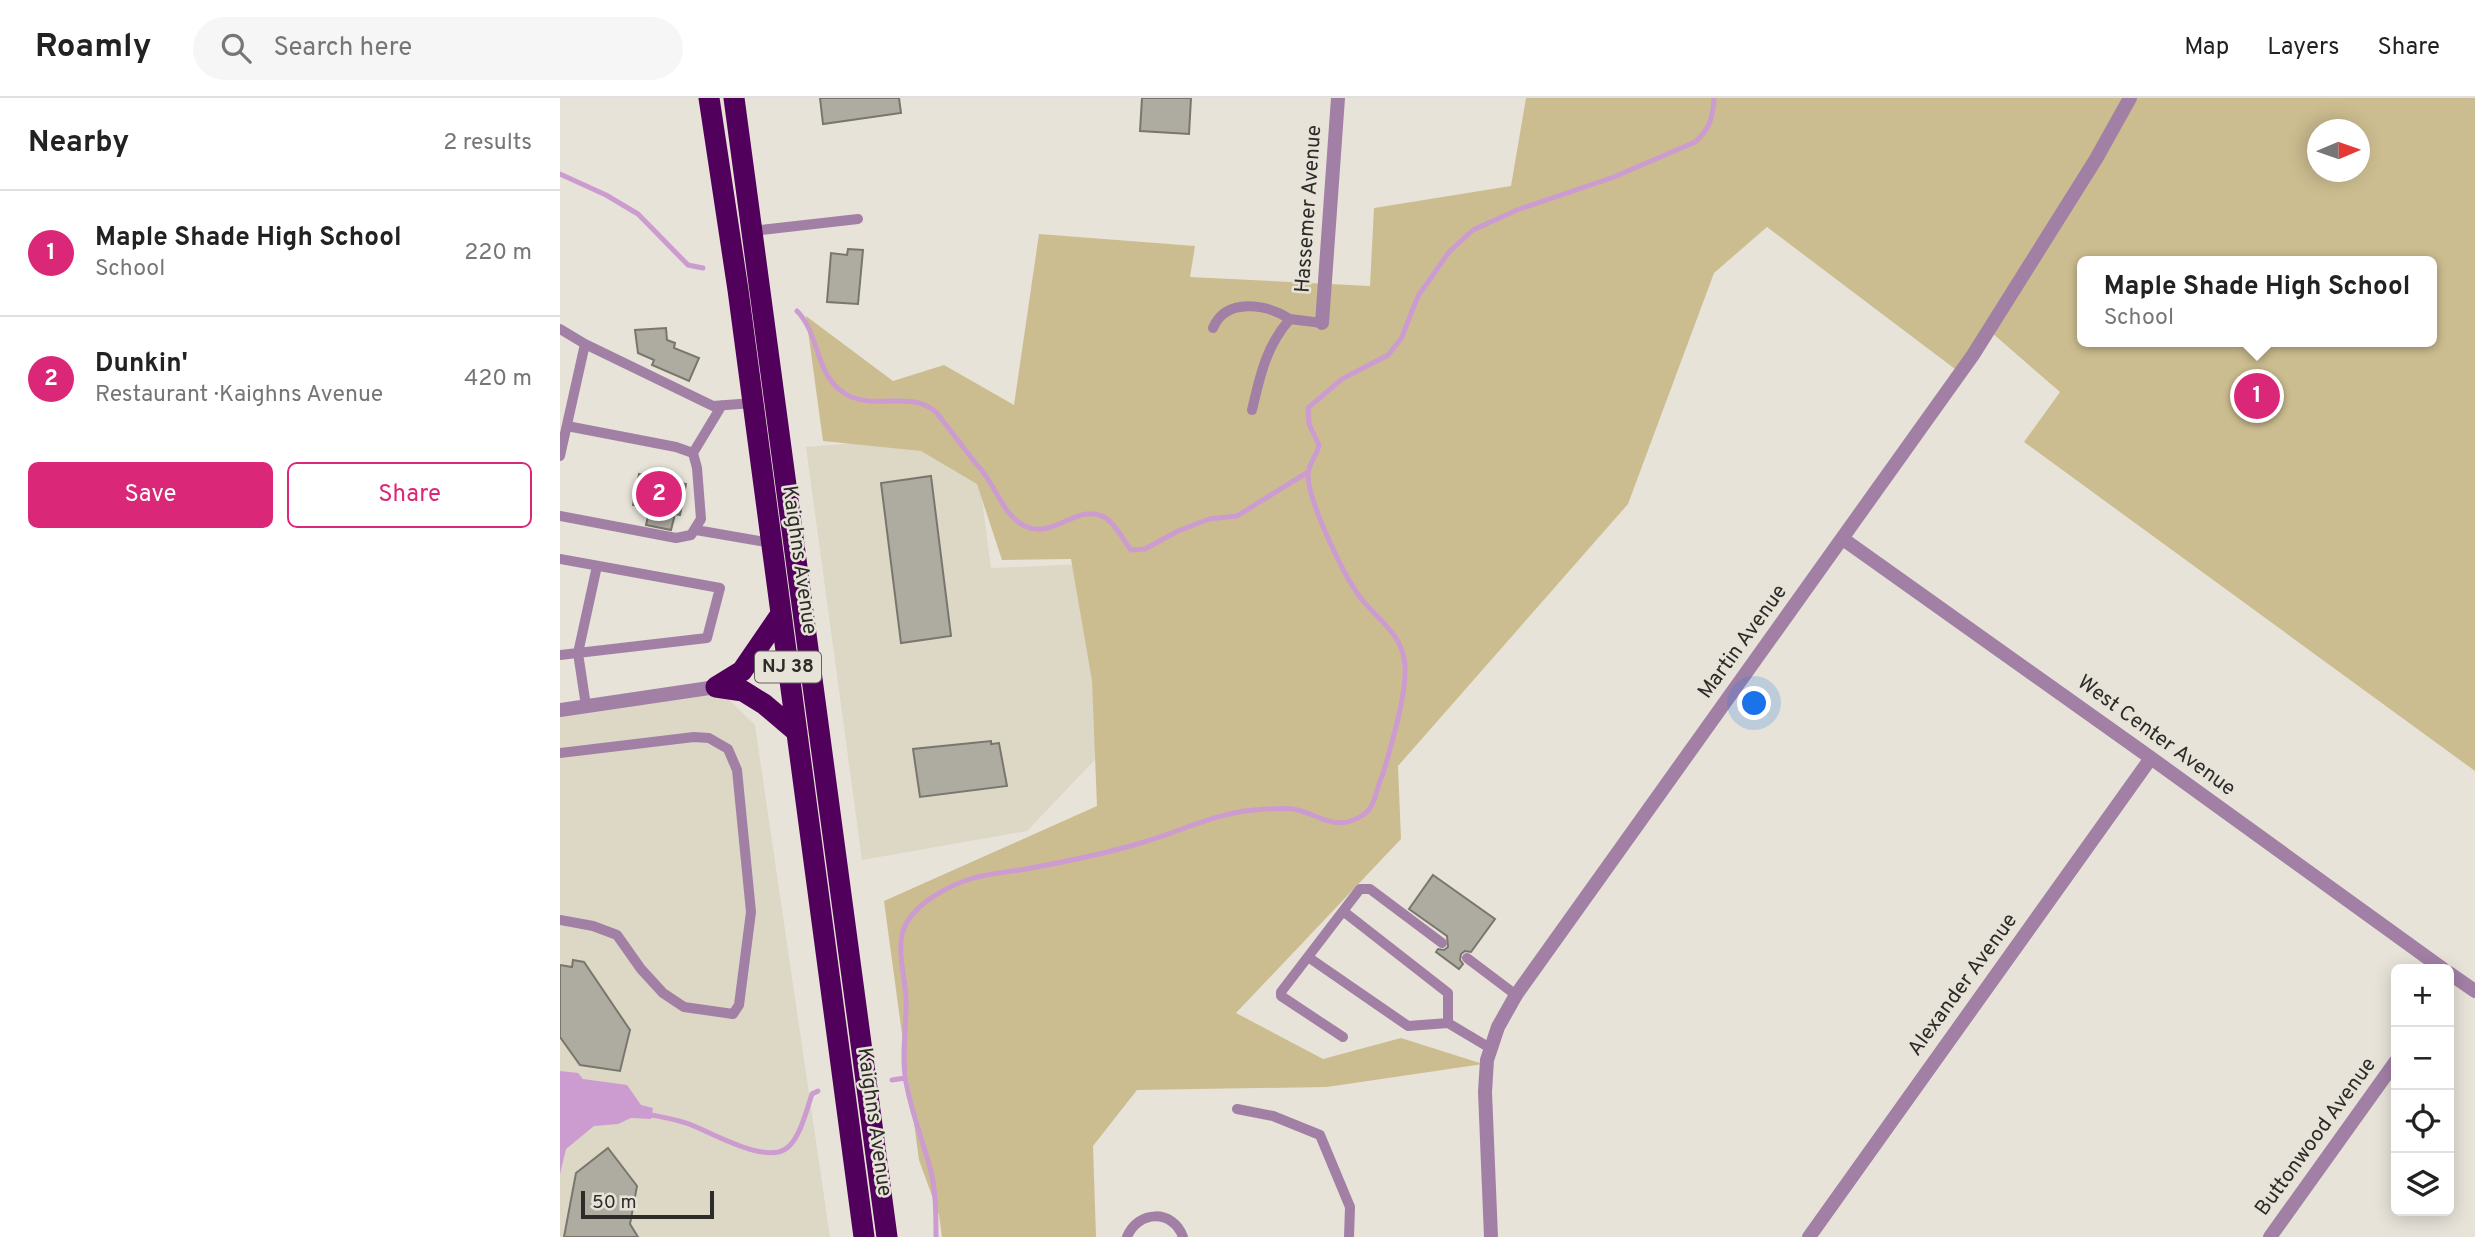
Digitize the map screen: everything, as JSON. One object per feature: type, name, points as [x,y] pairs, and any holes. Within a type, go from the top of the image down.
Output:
[{"type":"highway","name":"Kaighns Avenue","points":[[709,98],[753,403],[864,1237]]},
{"type":"highway","name":"Kaighns Avenue","points":[[734,98],[887,1237]]},
{"type":"highway","points":[[716,687],[741,671],[781,614]]},
{"type":"highway","points":[[716,687],[743,691],[764,704],[797,732]]},
{"type":"street","name":"Hassemer Avenue","points":[[1322,323],[1338,98]]},
{"type":"street","name":"Martin Avenue","points":[[1490,1237],[1485,1092],[1487,1059],[1497,1027],[1516,995],[1980,343],[2096,159],[2130,98]]},
{"type":"street","name":"West Center Avenue","points":[[1843,539],[2151,758],[2431,964]]},
{"type":"street","points":[[560,710],[716,687]]},
{"type":"street","name":"Alexander Avenue","points":[[1809,1237],[2151,758]]},
{"type":"street","name":"West Center Avenue","points":[[2454,980],[2475,991]]},
{"type":"street","name":"Buttonwood Avenue","points":[[2270,1237],[2391,1068]]},
{"type":"lane","points":[[752,231],[858,219]]},
{"type":"lane","points":[[1213,328],[1219,314],[1252,306],[1268,308],[1290,319],[1322,323]]},
{"type":"lane","points":[[1252,410],[1261,369],[1269,349],[1290,319]]},
{"type":"lane","points":[[560,329],[585,344],[713,406],[753,403]]},
{"type":"lane","points":[[560,456],[585,344]]},
{"type":"lane","points":[[692,453],[722,405]]},
{"type":"lane","points":[[567,426],[676,447],[692,453]]},
{"type":"lane","points":[[560,516],[676,538],[691,535],[701,519],[697,468],[692,453]]},
{"type":"lane","points":[[695,530],[772,544]]},
{"type":"lane","points":[[560,559],[720,588],[707,638],[560,655]]},
{"type":"lane","points":[[586,706],[579,653],[597,566]]},
{"type":"lane","points":[[560,752],[694,737],[709,738],[728,749],[737,770],[751,912],[739,1005],[733,1014],[684,1007],[663,993],[617,935],[593,926],[560,920]]},
{"type":"lane","points":[[1343,1037],[1281,996],[1281,992],[1360,889],[1370,889],[1442,943]]},
{"type":"lane","points":[[1343,911],[1448,993],[1448,1023]]},
{"type":"lane","points":[[1308,957],[1408,1026],[1448,1023],[1490,1048]]},
{"type":"lane","points":[[1467,958],[1516,995]]},
{"type":"lane","points":[[1237,1109],[1273,1116],[1320,1135],[1350,1207],[1349,1237]]},
{"type":"lane","points":[[1127,1237],[1133,1225],[1150,1216],[1169,1219],[1185,1236]]},
{"type":"shaded area","points":[[1526,98],[2475,98],[2475,771],[2024,442],[2060,392],[1991,332],[1955,369],[1767,227],[1714,273],[1628,504],[1398,766],[1401,839],[1236,1013],[1323,1059],[1401,1038],[1483,1064],[1327,1087],[1137,1090],[1093,1146],[1096,1237],[942,1237],[939,1215],[919,1160],[884,901],[1097,806],[1092,681],[1071,559],[1002,560],[977,484],[921,451],[823,441],[806,316],[893,381],[944,365],[1014,405],[1039,234],[1195,246],[1190,277],[1370,286],[1374,208],[1511,186]]},
{"type":"shaded area","points":[[918,438],[979,476],[991,568],[1086,564],[1107,747],[1027,831],[862,860],[806,447]]},
{"type":"shaded area","points":[[716,687],[755,725],[830,1237],[560,1237],[560,710]]},
{"type":"shaded area","points":[[560,1071],[578,1073],[583,1079],[627,1085],[641,1105],[653,1108],[651,1119],[631,1118],[618,1124],[594,1126],[566,1149],[560,1174]]},
{"type":"building","points":[[820,98],[899,98],[901,113],[823,124]]},
{"type":"building","points":[[1142,98],[1191,98],[1189,134],[1140,131]]},
{"type":"building","points":[[848,249],[863,250],[858,304],[827,302],[831,253],[847,255]]},
{"type":"building","points":[[666,328],[667,340],[675,343],[674,348],[699,358],[689,381],[652,365],[654,360],[638,353],[635,330]]},
{"type":"building","points":[[639,474],[686,484],[680,515],[675,514],[671,530],[646,525],[650,508],[633,505]]},
{"type":"building","points":[[931,476],[951,636],[901,643],[881,483]]},
{"type":"building","points":[[991,741],[991,744],[999,743],[1007,786],[920,797],[913,749]]},
{"type":"building","points":[[1433,875],[1495,919],[1471,952],[1465,951],[1461,954],[1460,960],[1463,964],[1459,969],[1436,952],[1448,947],[1447,936],[1409,909]]},
{"type":"building","points":[[573,960],[584,962],[630,1030],[620,1071],[580,1065],[560,1037],[560,965],[572,967]]},
{"type":"building","points":[[608,1148],[637,1186],[630,1224],[638,1237],[564,1237],[576,1173]]},
{"type":"waterway","points":[[936,1237],[933,1182],[905,1072],[906,998],[901,942],[905,925],[911,916],[936,895],[972,878],[1116,850],[1232,813],[1288,808],[1327,821],[1343,823],[1367,811],[1383,774],[1399,716],[1404,684],[1404,658],[1393,634],[1356,592],[1338,560],[1314,503],[1308,475],[1319,445],[1309,424],[1308,408],[1342,379],[1388,355],[1401,339],[1418,296],[1449,252],[1473,230],[1517,210],[1614,177],[1695,142],[1710,122],[1714,98]]},
{"type":"waterway","points":[[560,174],[606,195],[638,214],[688,265],[703,268]]},
{"type":"waterway","points":[[797,311],[810,331],[822,365],[835,385],[855,398],[867,401],[914,402],[936,412],[983,472],[1011,515],[1027,527],[1047,528],[1085,514],[1095,514],[1112,523],[1131,550],[1145,549],[1178,531],[1209,519],[1237,516],[1308,472]]},
{"type":"waterway","points":[[892,1080],[905,1078]]},
{"type":"waterway","points":[[647,1114],[689,1124],[753,1150],[778,1152],[787,1148],[796,1137],[812,1094],[818,1091]]},
{"type":"place","name":"Maple Shade High School","points":[[2257,396]]},
{"type":"place","name":"Dunkin'","points":[[659,494]]}]
